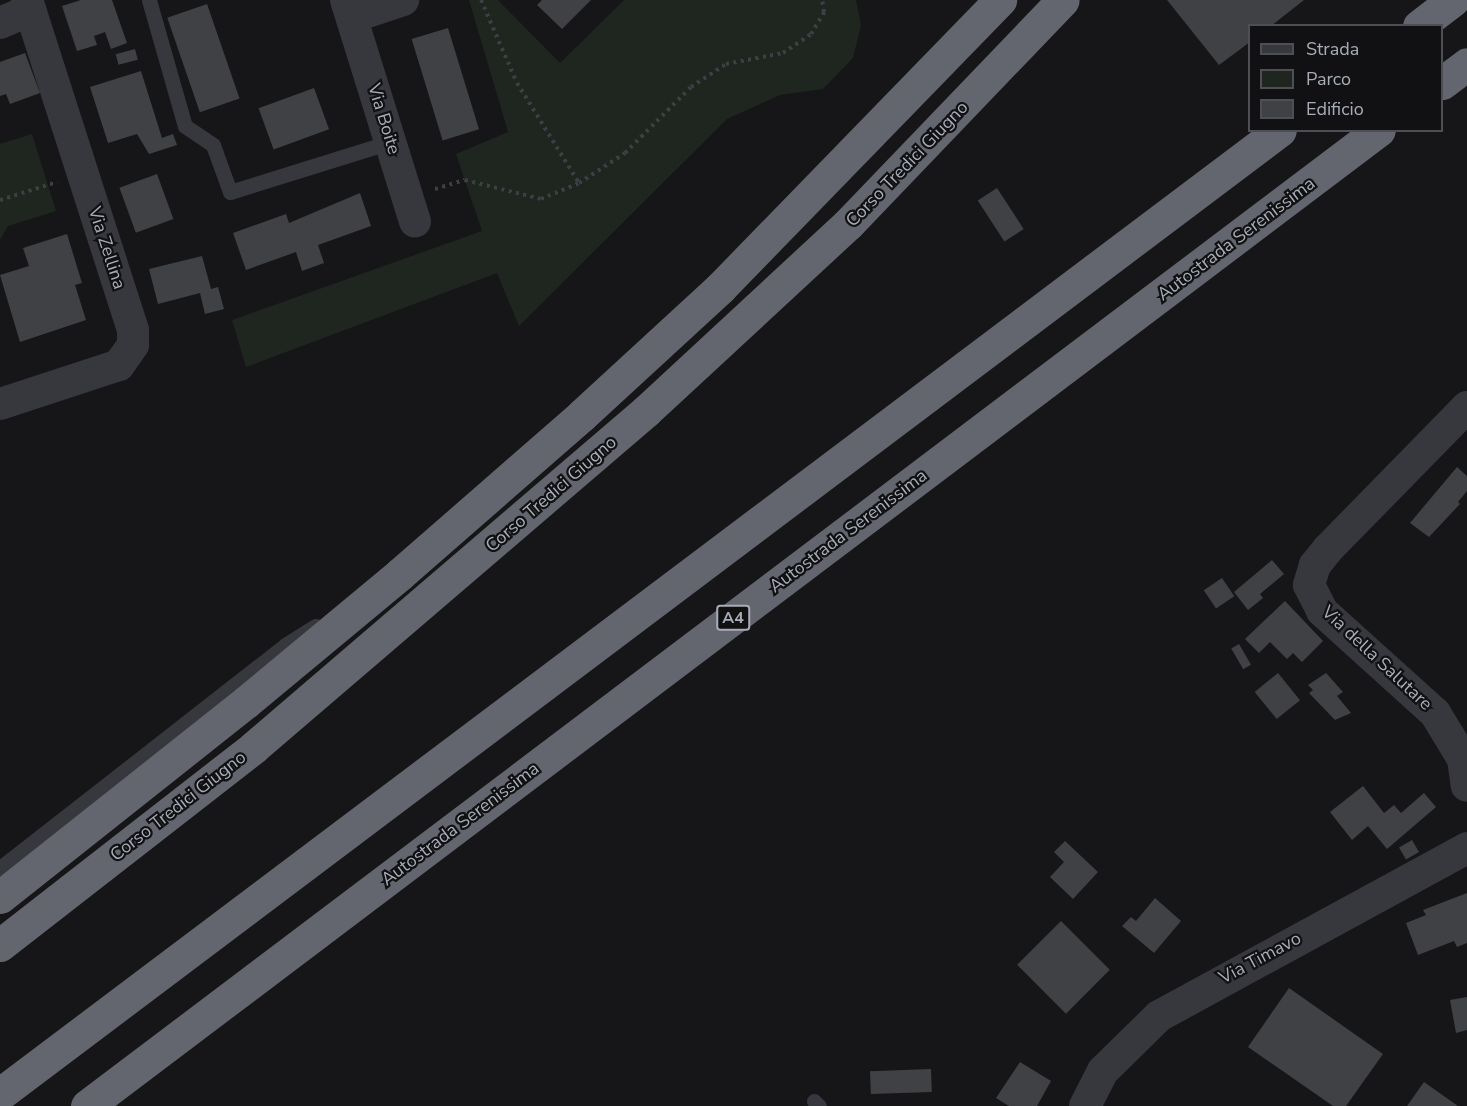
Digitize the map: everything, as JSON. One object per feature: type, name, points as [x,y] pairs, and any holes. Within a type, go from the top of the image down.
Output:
[{"type":"highway","points":[[0,897],[400,574],[599,399],[720,288],[815,193],[1000,0]]},
{"type":"highway","name":"Corso Tredici Giugno","points":[[0,945],[254,747],[439,591],[646,411],[848,224],[1063,0]]},
{"type":"highway","points":[[1422,24],[1453,0]]},
{"type":"highway","points":[[1443,83],[1467,64]]},
{"type":"highway","points":[[0,1094],[1277,132]]},
{"type":"highway","name":"Autostrada Serenissima","points":[[87,1106],[1376,132]]},
{"type":"street","name":"Via Boite","points":[[403,0],[349,9],[412,209]]},
{"type":"street","name":"Via Zellina","points":[[0,23],[28,5],[133,330],[133,345],[119,365],[0,404]]},
{"type":"street","name":"Via della Salutare","points":[[1467,407],[1328,549],[1315,565],[1309,585],[1322,611],[1436,713],[1463,759],[1467,786]]},
{"type":"street","name":"Via Timavo","points":[[1085,1106],[1103,1071],[1159,1016],[1467,848]]},
{"type":"lane","points":[[149,0],[185,126],[213,145],[230,192],[391,142]]},
{"type":"lane","points":[[0,868],[285,645],[400,574]]},
{"type":"path","points":[[481,0],[517,83],[579,183]]},
{"type":"path","points":[[412,209],[465,180],[541,199],[579,183],[625,153],[691,87],[726,64],[783,53],[811,34],[824,12],[822,0]]},
{"type":"path","points":[[0,200],[84,174]]},
{"type":"green space","points":[[469,0],[498,0],[560,63],[624,0],[856,0],[861,25],[853,58],[823,89],[780,95],[727,119],[519,326],[497,273],[246,367],[232,320],[482,231],[456,154],[508,132]]},
{"type":"green space","points":[[32,134],[56,211],[8,226],[0,240],[0,144]]},
{"type":"building","points":[[81,0],[112,0],[127,43],[111,49],[105,32],[94,36],[97,45],[77,51],[62,6]]},
{"type":"building","points":[[542,0],[591,0],[562,29],[537,5]]},
{"type":"building","points":[[1167,0],[1304,0],[1274,24],[1248,24],[1248,43],[1219,65]]},
{"type":"building","points":[[207,4],[240,99],[200,112],[167,18]]},
{"type":"building","points":[[448,28],[479,129],[443,140],[412,39]]},
{"type":"building","points":[[135,49],[138,60],[119,65],[116,54]]},
{"type":"building","points":[[25,53],[40,93],[10,104],[6,94],[0,96],[0,62]]},
{"type":"building","points":[[141,71],[162,138],[173,134],[177,145],[149,154],[137,134],[108,143],[90,87]]},
{"type":"building","points":[[314,88],[329,129],[274,150],[259,108]]},
{"type":"building","points":[[157,174],[173,219],[136,233],[119,188]]},
{"type":"building","points":[[997,188],[1024,229],[1004,242],[978,201]]},
{"type":"building","points":[[360,193],[371,226],[318,245],[324,263],[302,271],[296,252],[246,270],[233,233],[286,214],[289,223]]},
{"type":"building","points":[[67,234],[82,283],[75,285],[86,320],[20,342],[0,275],[29,266],[23,248]]},
{"type":"building","points":[[202,256],[211,289],[218,287],[224,309],[205,314],[200,293],[158,304],[149,269]]},
{"type":"building","points":[[1457,467],[1467,476],[1467,491],[1458,502],[1460,504],[1429,537],[1410,523]]},
{"type":"building","points":[[1272,560],[1284,574],[1260,594],[1263,598],[1248,610],[1234,592]]},
{"type":"building","points":[[1222,578],[1234,596],[1216,609],[1204,590]]},
{"type":"building","points":[[1285,601],[1323,641],[1302,662],[1293,653],[1287,659],[1270,642],[1259,653],[1245,639]]},
{"type":"building","points":[[1239,644],[1251,665],[1243,669],[1231,648]]},
{"type":"building","points":[[1278,673],[1300,700],[1277,719],[1255,692]]},
{"type":"building","points":[[1326,673],[1343,692],[1337,696],[1351,713],[1335,720],[1309,693],[1313,690],[1308,685]]},
{"type":"building","points":[[1363,786],[1384,813],[1394,805],[1401,813],[1424,793],[1436,807],[1387,849],[1368,826],[1352,840],[1330,812]]},
{"type":"building","points":[[1412,840],[1419,852],[1406,860],[1399,848]]},
{"type":"building","points":[[1065,841],[1098,872],[1073,899],[1050,877],[1064,862],[1054,852]]},
{"type":"building","points":[[1467,893],[1467,943],[1457,947],[1454,941],[1418,955],[1406,923],[1426,915],[1423,910]]},
{"type":"building","points":[[1155,898],[1181,921],[1154,953],[1122,926],[1131,917],[1136,921]]},
{"type":"building","points":[[1061,921],[1110,970],[1066,1014],[1017,965]]},
{"type":"building","points":[[1289,988],[1383,1054],[1346,1106],[1333,1106],[1248,1047]]},
{"type":"building","points":[[1467,997],[1467,1030],[1456,1033],[1450,1000]]},
{"type":"building","points":[[1020,1062],[1051,1081],[1037,1106],[1009,1106],[996,1098]]},
{"type":"building","points":[[931,1069],[932,1092],[871,1094],[870,1071]]},
{"type":"building","points":[[1424,1082],[1458,1106],[1407,1106]]}]
